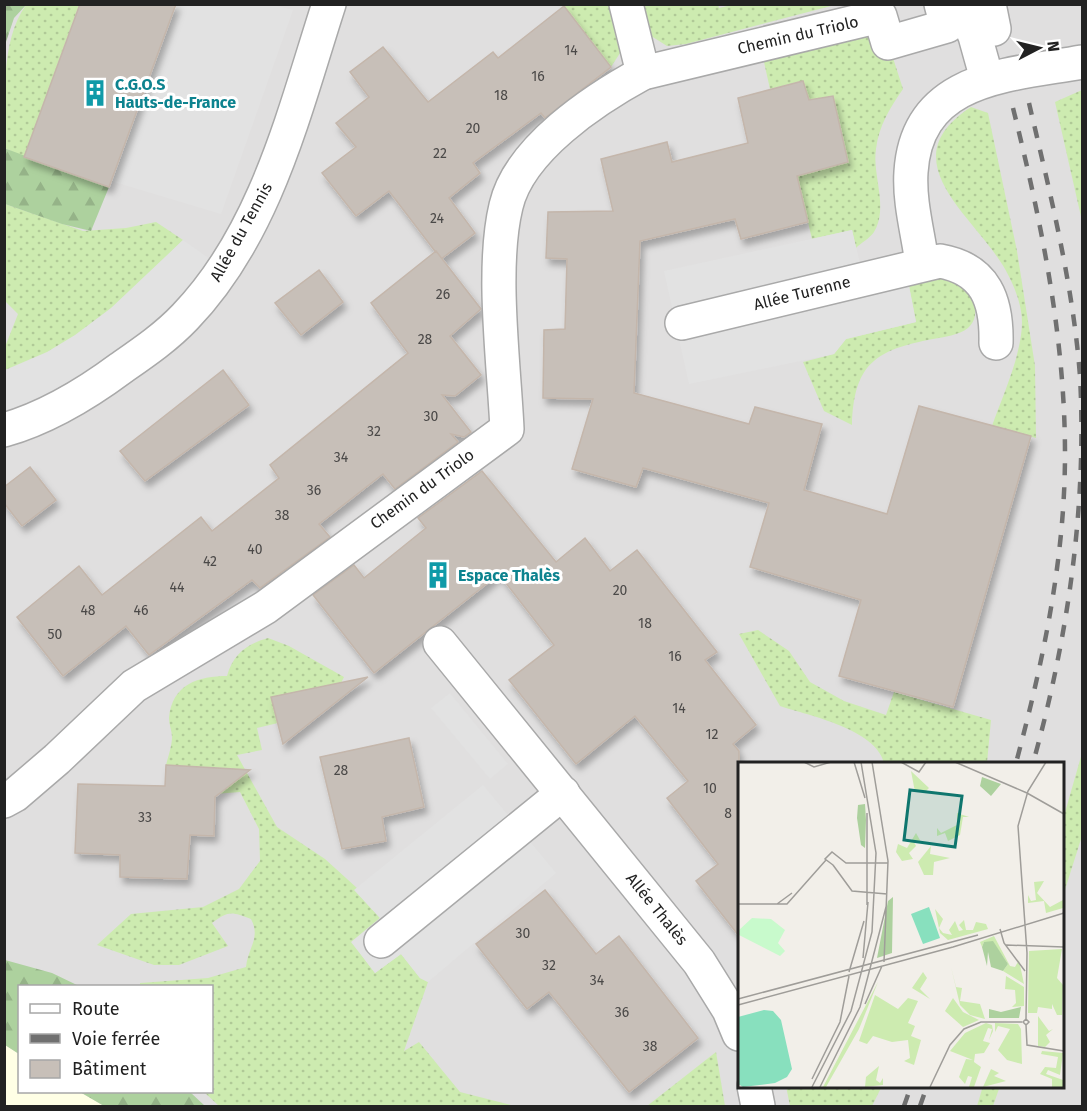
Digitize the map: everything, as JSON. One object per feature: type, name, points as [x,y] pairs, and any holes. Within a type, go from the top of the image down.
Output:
[{"type":"street","name":"Allée du Tennis","points":[[4,430],[43,415],[105,380],[162,339],[206,294],[242,238],[270,179],[329,4]]},
{"type":"street","points":[[626,4],[643,73]]},
{"type":"street","name":"Chemin du Triolo","points":[[4,801],[15,795],[57,759],[134,686],[266,607],[366,530],[507,429],[500,294],[506,205],[523,169],[551,136],[619,86],[643,73],[880,16],[888,43],[947,26],[941,4]]},
{"type":"street","points":[[961,4],[967,24],[975,36],[987,79]]},
{"type":"street","points":[[922,263],[912,197],[911,171],[917,142],[929,116],[947,97],[987,79],[1083,62]]},
{"type":"street","name":"Allée Turenne","points":[[682,323],[922,263],[940,261],[957,264],[970,271],[981,282],[997,316],[996,343]]},
{"type":"street","name":"Allée Thalès","points":[[440,643],[699,962],[729,1010],[738,1032]]},
{"type":"street","points":[[381,941],[563,792]]},
{"type":"street","points":[[754,1087],[758,1107]]},
{"type":"shaded area","points":[[5,5],[1082,5],[1082,1106],[5,1106]]},
{"type":"shaded area","points":[[176,5],[274,5],[293,10],[221,214],[111,181]]},
{"type":"shaded area","points":[[852,230],[868,296],[909,286],[916,322],[846,339],[834,354],[689,384],[664,271]]},
{"type":"shaded area","points":[[183,240],[210,259],[192,285],[130,346],[96,370],[49,394],[5,411],[5,370],[47,352],[75,335],[111,308]]},
{"type":"shaded area","points":[[450,693],[508,764],[490,779],[431,708]]},
{"type":"shaded area","points":[[483,785],[556,873],[428,982],[420,978],[401,954],[375,973],[351,942],[380,918],[354,890]]},
{"type":"shaded area","points":[[5,1045],[18,1053],[18,1093],[82,1093],[104,1106],[5,1106]]},
{"type":"green space","points":[[5,4],[26,5],[14,18],[5,45]]},
{"type":"green space","points":[[718,4],[719,8],[735,4],[835,5],[686,44],[667,46],[648,34],[641,5]]},
{"type":"green space","points":[[26,5],[79,5],[24,157],[5,148],[5,92],[12,36]]},
{"type":"green space","points":[[563,5],[614,5],[622,50],[611,67]]},
{"type":"green space","points":[[884,30],[903,89],[886,117],[877,140],[875,159],[880,202],[878,223],[874,232],[856,248],[852,230],[812,239],[797,176],[848,162],[833,96],[809,100],[802,81],[770,89],[764,62]]},
{"type":"green space","points":[[1082,90],[1082,221],[1055,102]]},
{"type":"green space","points":[[971,107],[988,113],[1017,251],[1035,366],[1036,438],[992,426],[1008,384],[1021,338],[1020,305],[1004,267],[955,204],[943,184],[937,165],[938,146],[948,126]]},
{"type":"green space","points":[[4,148],[109,187],[91,231],[62,224],[5,204]]},
{"type":"green space","points":[[5,204],[83,231],[126,228],[156,222],[183,240],[102,317],[79,334],[56,349],[5,370],[5,347],[18,314],[4,300]]},
{"type":"green space","points":[[943,279],[961,285],[974,302],[973,322],[960,332],[897,348],[872,363],[863,373],[857,387],[852,425],[824,411],[803,362],[834,354],[846,339],[916,322],[909,286],[929,280]]},
{"type":"green space","points":[[758,630],[789,651],[810,682],[844,701],[886,715],[894,692],[991,720],[987,762],[884,762],[869,741],[855,733],[824,719],[780,706],[739,634]]},
{"type":"green space","points":[[268,638],[289,646],[344,677],[341,683],[278,723],[257,728],[262,750],[237,755],[277,827],[325,859],[357,888],[355,890],[380,918],[352,942],[375,973],[401,954],[420,978],[428,982],[404,1051],[419,1042],[460,1092],[515,1106],[219,1106],[205,1093],[213,1093],[213,985],[140,985],[140,983],[208,978],[246,967],[255,932],[251,919],[231,913],[218,919],[212,923],[228,946],[179,965],[154,965],[97,945],[131,914],[203,907],[239,889],[260,861],[259,829],[240,792],[215,794],[217,768],[166,765],[172,740],[169,718],[175,697],[181,690],[197,680],[227,676],[237,656],[254,643]]},
{"type":"green space","points":[[1082,753],[1082,836],[1063,896],[1063,820]]},
{"type":"green space","points":[[5,960],[52,973],[77,985],[18,985],[18,1053],[5,1045]]},
{"type":"green space","points":[[716,1052],[725,1106],[647,1106]]},
{"type":"green space","points":[[786,1087],[882,1087],[872,1106],[790,1106]]},
{"type":"green space","points":[[983,1087],[1000,1087],[993,1106],[977,1106]]},
{"type":"green space","points":[[82,1093],[191,1093],[205,1106],[104,1106]]},
{"type":"building","name":"C.G.O.S Hauts-de-France","points":[[80,4],[176,4],[109,187],[24,157]]},
{"type":"building","points":[[564,6],[611,67],[545,118],[541,113],[473,163],[480,173],[449,198],[475,233],[441,259],[389,191],[356,216],[322,173],[356,147],[336,123],[369,97],[350,72],[383,47],[428,102],[493,52],[498,58]]},
{"type":"building","points":[[803,81],[809,100],[833,96],[848,162],[797,176],[808,222],[741,239],[735,219],[640,241],[634,393],[749,424],[755,407],[822,424],[804,490],[887,514],[919,406],[1031,436],[953,707],[839,676],[861,600],[750,567],[769,503],[643,468],[636,487],[572,469],[593,399],[543,398],[544,330],[565,329],[567,259],[546,258],[548,212],[613,211],[601,159],[667,142],[672,162],[748,143],[738,98]]},
{"type":"building","points":[[436,251],[481,309],[450,336],[481,375],[455,396],[442,395],[471,432],[464,437],[451,434],[458,442],[395,489],[383,474],[319,524],[330,537],[260,588],[252,580],[149,655],[126,626],[63,676],[17,617],[79,566],[102,595],[201,517],[212,531],[279,478],[270,465],[408,353],[371,303]]},
{"type":"building","points":[[319,270],[343,302],[301,335],[275,303]]},
{"type":"building","points":[[223,370],[249,405],[145,481],[120,451]]},
{"type":"building","points":[[30,467],[56,500],[22,526],[4,503],[4,487]]},
{"type":"building","points":[[482,471],[556,562],[585,538],[610,571],[637,550],[717,652],[705,660],[756,725],[733,744],[739,751],[738,935],[696,881],[718,864],[667,798],[688,781],[635,716],[576,764],[509,680],[554,645],[499,574],[374,673],[313,595],[354,565],[364,578],[426,528],[418,518]]},
{"type":"building","points":[[368,677],[283,744],[271,697]]},
{"type":"building","points":[[409,738],[424,807],[382,817],[386,841],[342,849],[320,757]]},
{"type":"building","points":[[166,765],[250,770],[215,797],[214,836],[190,835],[187,879],[120,877],[120,855],[75,853],[78,784],[165,786]]},
{"type":"building","points":[[545,890],[596,954],[619,936],[698,1038],[629,1092],[549,992],[527,1009],[476,944]]},
{"type":"railway","points":[[1029,103],[1060,239],[1072,307],[1080,376],[1081,425],[1081,474],[1072,571],[1056,668],[1033,762]]},
{"type":"railway","points":[[1013,108],[1050,279],[1061,366],[1065,454],[1061,532],[1051,610],[1016,762]]},
{"type":"railway","points":[[904,1106],[911,1087]]},
{"type":"railway","points":[[920,1106],[927,1087]]},
{"type":"place","name":"C.G.O.S Hauts-de-France","points":[[95,93]]},
{"type":"place","name":"Espace Thalès","points":[[438,575]]}]
